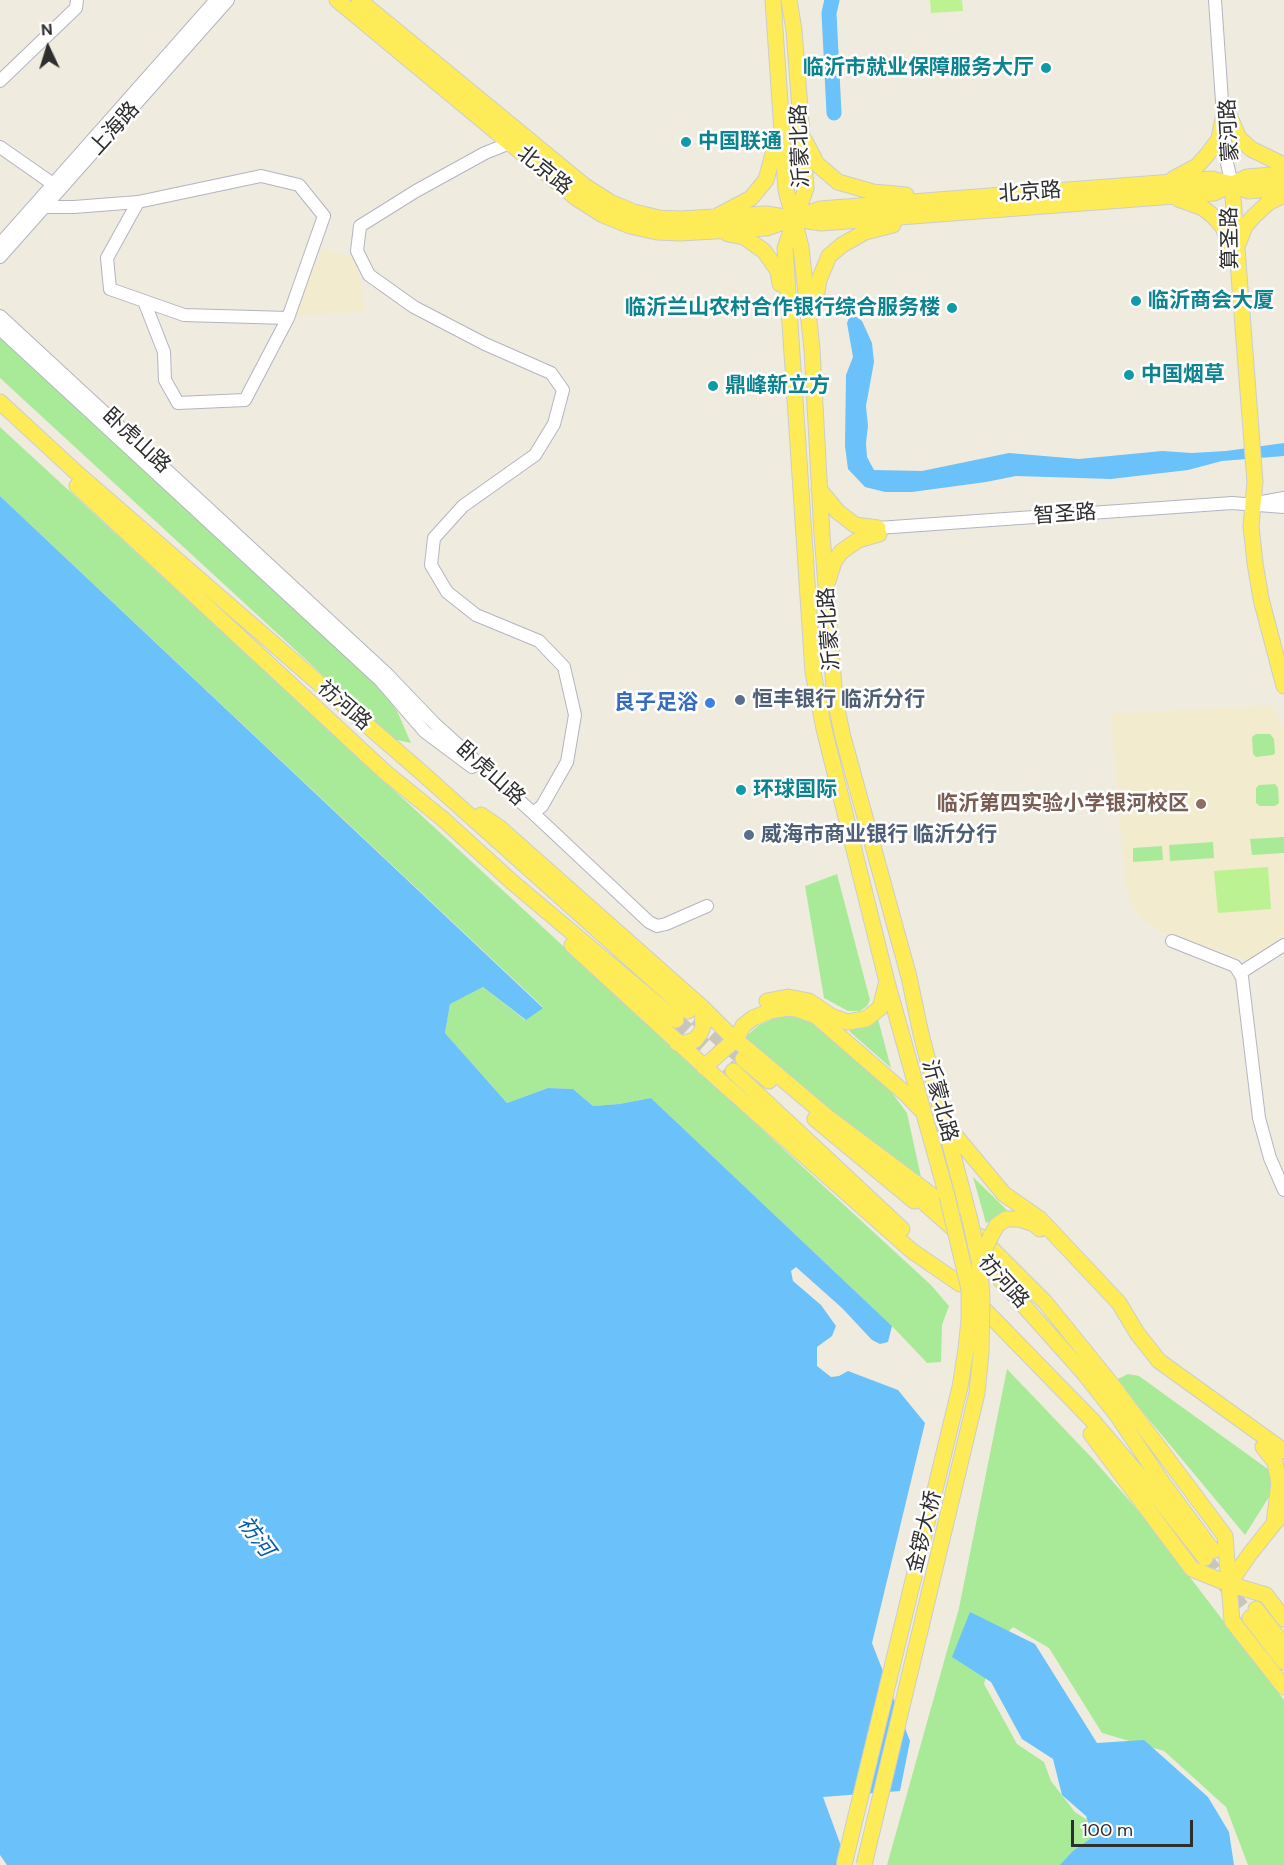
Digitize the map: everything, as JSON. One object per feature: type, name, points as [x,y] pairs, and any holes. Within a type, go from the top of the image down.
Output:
[{"type":"main road","name":"北京路","points":[[337,0],[576,198],[603,215],[630,226],[657,232],[767,228],[820,209],[951,199],[1168,190],[1214,193],[1247,177],[1284,174]]},
{"type":"main road","name":"北京路","points":[[359,0],[585,186],[610,202],[634,212],[658,218],[766,214],[821,223],[939,214],[1168,190]]},
{"type":"main road","name":"沂蒙北路","points":[[774,0],[786,190],[801,247],[812,349],[819,489],[835,700],[843,737],[909,977],[921,1034],[970,1220],[980,1267]]},
{"type":"main road","name":"沂蒙北路","points":[[789,0],[794,30],[807,188],[785,248],[813,672],[824,729],[887,982],[947,1196]]},
{"type":"main road","points":[[1226,117],[1239,138],[1251,149],[1284,165]]},
{"type":"main road","points":[[1226,117],[1219,139],[1207,155],[1168,190],[1203,208],[1223,227],[1234,249]]},
{"type":"main road","points":[[715,217],[751,198],[766,180],[780,122]]},
{"type":"main road","points":[[802,130],[807,146],[818,164],[838,182],[873,192],[951,199]]},
{"type":"main road","points":[[1232,184],[1248,191],[1284,188]]},
{"type":"main road","name":"算圣路","points":[[1232,184],[1234,249],[1250,466],[1255,482],[1251,526],[1256,572],[1284,686]]},
{"type":"main road","points":[[1234,249],[1245,226],[1254,216],[1268,203],[1284,195]]},
{"type":"main road","points":[[812,349],[814,298],[829,256],[865,232],[939,214]]},
{"type":"main road","points":[[708,231],[744,237],[770,257],[778,271],[790,339]]},
{"type":"main road","points":[[0,391],[27,416],[78,474]]},
{"type":"main road","name":"祊河路","points":[[0,402],[78,474],[421,772],[500,828],[689,1013]]},
{"type":"main road","name":"祊河路","points":[[0,415],[385,772],[443,819],[511,881],[689,1013]]},
{"type":"main road","points":[[819,489],[838,512],[855,525],[878,531]]},
{"type":"main road","name":"算圣路","points":[[1253,504],[1259,525],[1268,598],[1284,663]]},
{"type":"main road","points":[[826,586],[834,561],[841,552],[858,540],[878,531]]},
{"type":"main road","points":[[385,772],[704,1067],[912,1251],[960,1284]]},
{"type":"main road","points":[[732,1036],[746,1013],[760,1003],[788,997],[809,1001],[831,1016],[847,1022],[866,1019],[880,1008],[887,982]]},
{"type":"main road","points":[[704,1067],[732,1036],[760,1014],[788,1008],[802,1010],[816,1016],[906,1094],[922,1111]]},
{"type":"main road","points":[[677,1042],[685,1043],[695,1040],[701,1032],[703,1026],[689,1013]]},
{"type":"main road","points":[[689,1013],[732,1036],[964,1238]]},
{"type":"main road","name":"祊河路","points":[[738,1065],[964,1238],[1083,1372],[1117,1415],[1209,1554],[1100,1430],[1008,1332],[738,1065]]},
{"type":"main road","points":[[818,1110],[954,1212],[1045,1302],[1113,1386],[1225,1536],[1232,1620],[1284,1687]]},
{"type":"main road","points":[[945,1123],[1004,1194],[1040,1219],[1119,1302],[1137,1333],[1159,1360],[1284,1451]]},
{"type":"main road","name":"金锣大桥","points":[[844,1865],[960,1387],[966,1349],[969,1290],[947,1196]]},
{"type":"main road","points":[[980,1267],[997,1225],[1006,1218],[1034,1224],[1059,1245],[1117,1306],[1154,1365],[1284,1462]]},
{"type":"main road","name":"金锣大桥","points":[[864,1865],[977,1394],[983,1318],[980,1267]]},
{"type":"main road","points":[[1035,1318],[1113,1386]]},
{"type":"main road","name":"祊河路","points":[[1008,1332],[1092,1435],[1192,1569],[1229,1584],[1266,1595],[1284,1619]]},
{"type":"main road","points":[[1263,1447],[1275,1462],[1279,1483],[1279,1523]]},
{"type":"main road","points":[[1229,1584],[1257,1562],[1284,1511]]},
{"type":"main road","points":[[1284,1645],[1253,1613],[1284,1662]]},
{"type":"street","points":[[0,81],[76,8],[77,0]]},
{"type":"street","name":"上海路","points":[[0,243],[216,0]]},
{"type":"street","name":"上海路","points":[[0,257],[228,0]]},
{"type":"street","name":"蒙河路","points":[[1215,0],[1232,184]]},
{"type":"street","name":"蒙河路","points":[[1222,0],[1226,117]]},
{"type":"street","points":[[510,143],[485,153],[416,190],[360,226],[357,251],[369,275],[414,307],[485,344],[551,373],[563,390],[554,424],[535,455],[463,506],[434,538],[431,565],[447,592],[476,615],[539,641],[564,667],[575,715],[567,762],[542,806],[533,813],[649,922],[657,926],[666,924],[707,906]]},
{"type":"street","points":[[0,147],[53,184]]},
{"type":"street","points":[[44,207],[138,202],[261,176],[298,185],[324,216],[288,318],[245,400],[178,402],[165,380],[164,352],[144,301]]},
{"type":"street","points":[[138,202],[107,258],[110,289],[184,315],[288,318]]},
{"type":"street","name":"卧虎山路","points":[[0,316],[387,674],[435,724],[533,813]]},
{"type":"street","name":"卧虎山路","points":[[0,329],[380,680],[425,732],[533,813]]},
{"type":"street","name":"智圣路","points":[[1253,504],[1284,498]]},
{"type":"street","name":"智圣路","points":[[878,531],[1232,503],[1284,507]]},
{"type":"street","points":[[1172,941],[1235,966],[1242,977],[1259,1118],[1270,1158],[1284,1190]]},
{"type":"street","points":[[1240,973],[1284,945]]},
{"type":"shaded area","points":[[323,249],[356,258],[366,311],[296,316],[308,278]]},
{"type":"shaded area","name":"临沂第四实验小学银河校区","points":[[1272,705],[1284,728],[1284,936],[1247,960],[1161,932],[1142,919],[1130,902],[1125,881],[1111,714]]},
{"type":"green space","points":[[930,0],[962,0],[963,11],[931,13]]},
{"type":"green space","points":[[0,335],[384,692],[398,713],[411,743],[392,739],[0,378]]},
{"type":"green space","points":[[0,427],[931,1285],[949,1306],[942,1325],[941,1362],[927,1363],[892,1326],[651,1098],[593,1106],[573,1089],[548,1088],[507,1103],[445,1033],[450,1003],[483,987],[525,1020],[543,1007],[0,496]]},
{"type":"green space","points":[[1256,734],[1270,734],[1274,739],[1275,753],[1273,755],[1256,757],[1253,754],[1252,737]]},
{"type":"green space","points":[[1275,784],[1278,788],[1279,803],[1275,806],[1260,806],[1256,803],[1256,788],[1259,785]]},
{"type":"green space","points":[[1284,837],[1284,853],[1252,855],[1250,839]]},
{"type":"green space","points":[[1213,842],[1214,858],[1170,861],[1169,845]]},
{"type":"green space","points":[[1162,846],[1163,860],[1133,862],[1133,848]]},
{"type":"green space","points":[[1268,867],[1271,909],[1218,913],[1214,871]]},
{"type":"green space","points":[[837,874],[870,1000],[867,1006],[860,1011],[848,1011],[824,998],[805,886]]},
{"type":"green space","points":[[800,1016],[815,1022],[890,1090],[907,1113],[926,1200],[745,1037],[759,1025],[777,1017]]},
{"type":"green space","points":[[878,1019],[891,1068],[849,1031]]},
{"type":"green space","points":[[973,1177],[1010,1213],[986,1223]]},
{"type":"green space","points":[[1007,1369],[1092,1458],[1143,1516],[1284,1700],[1284,1865],[1248,1865],[1226,1807],[1164,1751],[1102,1733],[1049,1648],[1013,1627],[995,1645],[984,1684],[1017,1744],[1044,1762],[1051,1781],[1075,1812],[1095,1825],[1099,1839],[1072,1865],[887,1865],[959,1608]]},
{"type":"green space","points":[[1128,1374],[1139,1376],[1272,1472],[1274,1489],[1245,1535],[1116,1380]]},
{"type":"water","points":[[851,313],[862,321],[872,343],[874,362],[866,406],[868,426],[866,443],[867,457],[874,470],[922,471],[1009,453],[1079,459],[1162,451],[1192,453],[1226,451],[1284,443],[1284,456],[1222,461],[1188,470],[1111,479],[1016,476],[912,492],[885,492],[865,487],[848,469],[845,446],[846,375],[853,357],[847,323]]},
{"type":"water","name":"祊河","points":[[0,496],[543,1008],[526,1020],[483,987],[450,1004],[445,1033],[507,1103],[548,1088],[573,1089],[593,1106],[651,1098],[892,1326],[888,1342],[880,1344],[872,1340],[842,1308],[796,1267],[791,1271],[793,1281],[821,1305],[836,1326],[832,1336],[817,1347],[817,1366],[831,1377],[848,1371],[898,1390],[925,1423],[872,1643],[910,1741],[900,1791],[823,1797],[848,1865],[7,1865],[0,1855]]},
{"type":"water","points":[[970,1612],[1035,1644],[1097,1743],[1144,1740],[1208,1797],[1229,1832],[1234,1865],[1060,1865],[1073,1851],[1093,1837],[1086,1816],[1062,1795],[1053,1759],[1022,1739],[991,1682],[952,1657]]},
{"type":"waterway","points":[[832,0],[829,13],[834,113]]},
{"type":"tunnel","points":[[696,1018],[743,1059]]},
{"type":"tunnel","points":[[676,1020],[733,1071]]},
{"type":"tunnel","points":[[1205,1558],[1250,1618]]},
{"type":"place","name":"临沂市就业保障服务大厅","points":[[1046,68]]},
{"type":"place","name":"中国联通","points":[[686,142]]},
{"type":"place","name":"临沂商会大厦","points":[[1136,301]]},
{"type":"place","name":"临沂兰山农村合作银行综合服务楼","points":[[952,308]]},
{"type":"place","name":"中国烟草","points":[[1129,375]]},
{"type":"place","name":"鼎峰新立方","points":[[713,386]]},
{"type":"place","name":"恒丰银行 临沂分行","points":[[740,700]]},
{"type":"place","name":"良子足浴","points":[[710,703]]},
{"type":"place","name":"环球国际","points":[[741,790]]},
{"type":"place","name":"临沂第四实验小学银河校区","points":[[1201,804]]},
{"type":"place","name":"威海市商业银行 临沂分行","points":[[749,835]]}]
